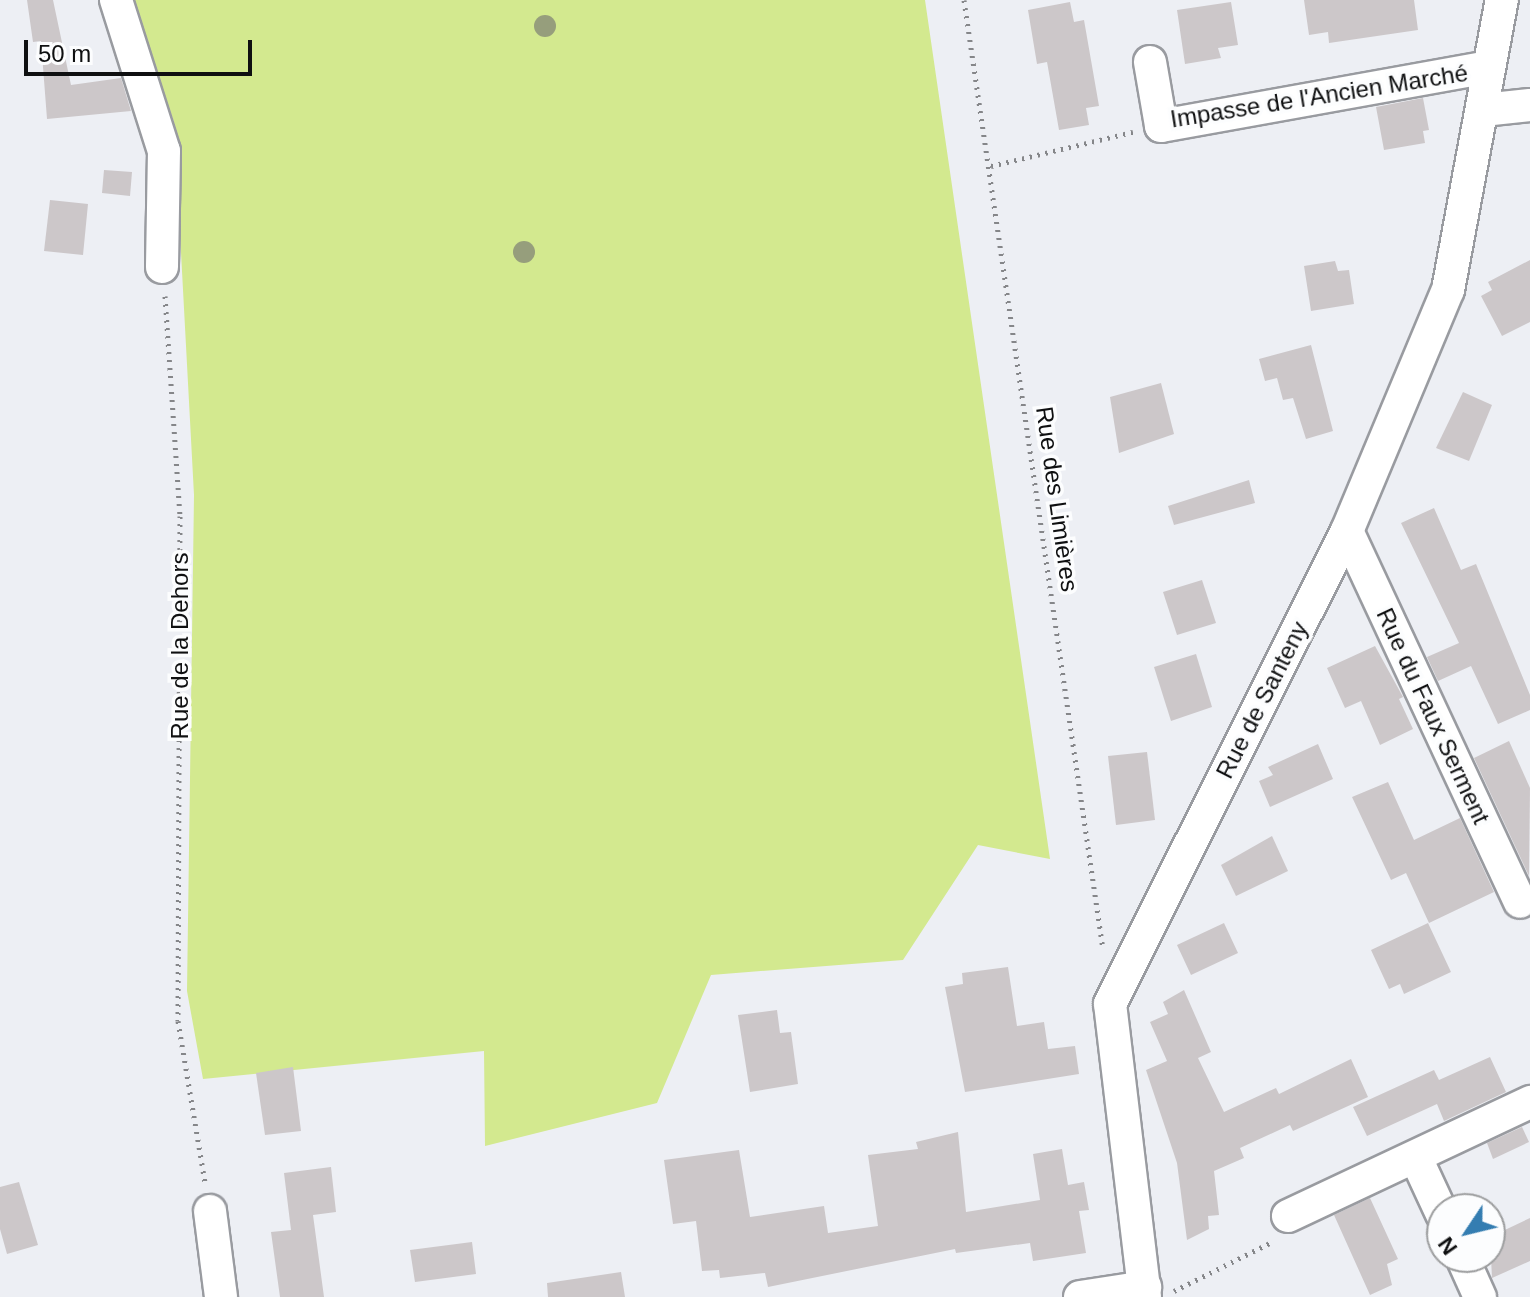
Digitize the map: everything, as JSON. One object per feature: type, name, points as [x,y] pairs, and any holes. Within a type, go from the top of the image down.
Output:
[{"type":"street","points":[[116,0],[164,151],[162,267]]},
{"type":"street","name":"Rue de Santeny","points":[[1145,1292],[1110,1004],[1347,531],[1448,290],[1502,0]]},
{"type":"street","name":"Impasse de l'Ancien Marché","points":[[1150,62],[1161,126],[1489,67]]},
{"type":"street","points":[[1483,110],[1530,105]]},
{"type":"street","name":"Rue du Faux Serment","points":[[1347,531],[1527,908]]},
{"type":"street","points":[[1288,1216],[1530,1102]]},
{"type":"street","points":[[1416,1158],[1432,1193]]},
{"type":"street","points":[[210,1211],[221,1297]]},
{"type":"street","points":[[1469,1273],[1480,1297]]},
{"type":"street","points":[[1080,1297],[1145,1292]]},
{"type":"path","name":"Rue des Limières","points":[[964,0],[991,166],[1104,956]]},
{"type":"path","points":[[991,166],[1161,126]]},
{"type":"path","name":"Rue de la Dehors","points":[[162,267],[180,516],[178,1021],[210,1211]]},
{"type":"path","points":[[1145,1292],[1172,1292],[1285,1235],[1288,1216]]},
{"type":"green space","points":[[132,0],[925,0],[1050,859],[978,845],[903,960],[711,975],[657,1103],[485,1146],[484,1051],[203,1079],[187,991],[194,495],[174,122]]},
{"type":"building","points":[[27,0],[53,0],[71,85],[121,78],[131,111],[47,119],[41,41],[33,42]]},
{"type":"building","points":[[1304,0],[1414,0],[1418,30],[1329,43],[1328,32],[1309,35]]},
{"type":"building","points":[[1070,2],[1074,22],[1084,20],[1099,106],[1086,108],[1089,125],[1059,130],[1047,62],[1037,64],[1028,10]]},
{"type":"building","points":[[1231,2],[1238,45],[1218,48],[1221,58],[1185,64],[1177,10]]},
{"type":"building","points":[[1423,98],[1429,130],[1423,131],[1425,143],[1384,150],[1376,107]]},
{"type":"building","points":[[104,170],[132,172],[130,196],[102,193]]},
{"type":"building","points":[[50,200],[88,204],[83,255],[44,251]]},
{"type":"building","points":[[1530,260],[1530,322],[1502,336],[1481,296],[1492,290],[1488,282]]},
{"type":"building","points":[[1335,261],[1338,271],[1349,270],[1354,304],[1311,311],[1304,266]]},
{"type":"building","points":[[1311,345],[1333,431],[1306,439],[1293,398],[1283,400],[1277,378],[1265,381],[1259,359]]},
{"type":"building","points":[[1161,383],[1174,434],[1119,453],[1110,397]]},
{"type":"building","points":[[1463,392],[1492,405],[1469,461],[1436,448]]},
{"type":"building","points":[[1249,480],[1255,503],[1174,525],[1168,506]]},
{"type":"building","points":[[1434,508],[1461,570],[1476,564],[1530,695],[1530,710],[1498,724],[1471,666],[1438,681],[1427,657],[1459,643],[1401,523]]},
{"type":"building","points":[[1202,580],[1216,623],[1177,635],[1163,592]]},
{"type":"building","points":[[1375,646],[1403,697],[1399,699],[1413,729],[1380,745],[1361,701],[1345,708],[1327,668]]},
{"type":"building","points":[[1196,654],[1212,707],[1171,721],[1154,667]]},
{"type":"building","points":[[1509,741],[1530,788],[1529,876],[1474,758]]},
{"type":"building","points":[[1318,744],[1333,779],[1270,807],[1259,781],[1273,775],[1268,767]]},
{"type":"building","points":[[1147,752],[1155,820],[1116,825],[1108,756]]},
{"type":"building","points":[[1388,782],[1414,840],[1460,818],[1494,892],[1429,923],[1406,873],[1391,880],[1352,797]]},
{"type":"building","points":[[1272,836],[1288,871],[1236,896],[1221,865]]},
{"type":"building","points":[[1224,923],[1238,953],[1191,975],[1177,945]]},
{"type":"building","points":[[1428,923],[1451,972],[1404,994],[1400,984],[1389,989],[1371,950]]},
{"type":"building","points":[[1008,967],[1017,1026],[1044,1022],[1048,1049],[1075,1046],[1079,1074],[965,1092],[945,987],[963,984],[962,973]]},
{"type":"building","points":[[1184,990],[1211,1052],[1198,1058],[1224,1112],[1276,1088],[1279,1094],[1351,1059],[1368,1097],[1293,1131],[1290,1125],[1240,1148],[1244,1158],[1214,1171],[1219,1215],[1208,1216],[1209,1229],[1187,1240],[1177,1163],[1146,1070],[1167,1061],[1150,1022],[1168,1014],[1163,1002]]},
{"type":"building","points":[[777,1010],[780,1033],[791,1032],[798,1084],[750,1092],[738,1015]]},
{"type":"building","points":[[1490,1057],[1506,1092],[1444,1121],[1437,1104],[1367,1136],[1353,1107],[1434,1070],[1439,1080]]},
{"type":"building","points":[[293,1067],[301,1131],[265,1135],[256,1073]]},
{"type":"building","points":[[1522,1127],[1529,1142],[1493,1159],[1487,1143]]},
{"type":"building","points":[[958,1132],[966,1212],[1040,1200],[1033,1154],[1062,1149],[1068,1185],[1084,1182],[1089,1210],[1079,1211],[1086,1253],[1033,1261],[1030,1243],[956,1253],[955,1249],[768,1287],[765,1273],[720,1278],[719,1270],[702,1271],[696,1221],[673,1224],[664,1160],[739,1150],[750,1217],[824,1206],[828,1233],[878,1226],[868,1155],[918,1149],[916,1142]]},
{"type":"building","points":[[331,1167],[336,1212],[313,1215],[324,1297],[280,1297],[271,1232],[291,1230],[284,1173]]},
{"type":"building","points":[[19,1182],[38,1245],[7,1254],[0,1229],[0,1187]]},
{"type":"building","points":[[1370,1198],[1398,1259],[1387,1264],[1392,1285],[1370,1295],[1334,1215]]},
{"type":"building","points":[[1530,1218],[1530,1261],[1506,1272],[1506,1229]]},
{"type":"building","points":[[472,1242],[476,1274],[415,1282],[410,1250]]},
{"type":"building","points":[[621,1272],[625,1297],[548,1297],[547,1283]]}]
